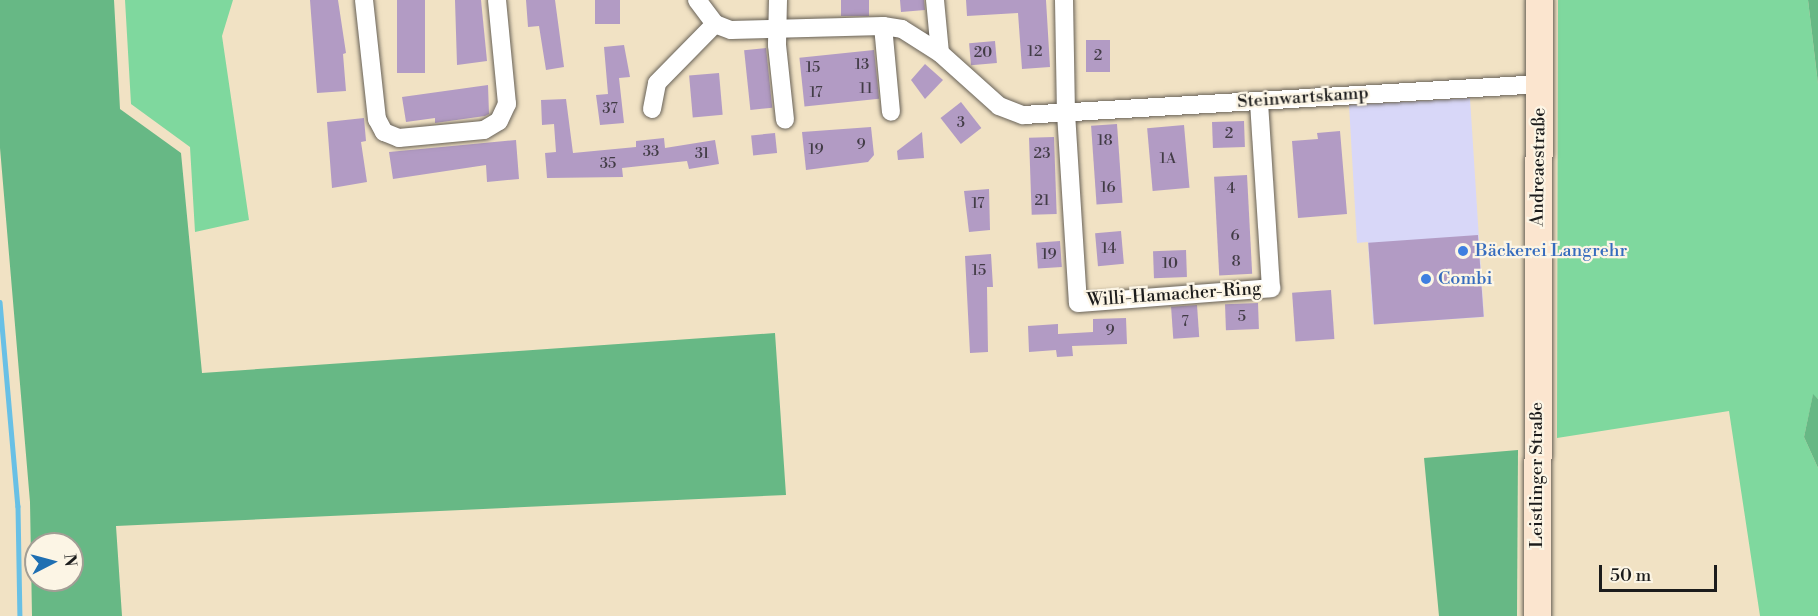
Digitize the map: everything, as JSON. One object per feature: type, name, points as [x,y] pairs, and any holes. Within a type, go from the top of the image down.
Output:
[{"type":"street","points":[[364,0],[377,119],[384,132],[399,138],[484,130],[499,121],[507,104],[497,0]]},
{"type":"street","points":[[651,109],[657,83],[715,24],[697,0]]},
{"type":"street","points":[[778,0],[785,120]]},
{"type":"street","points":[[935,0],[940,53]]},
{"type":"street","points":[[1064,0],[1066,113]]},
{"type":"street","name":"Andreaestraße","points":[[1537,334],[1541,84],[1539,0]]},
{"type":"street","name":"Steinwartskamp","points":[[715,24],[731,30],[883,26],[902,28],[940,53],[1012,113],[1066,113],[1541,84]]},
{"type":"street","points":[[883,26],[891,112]]},
{"type":"street","name":"Willi-Hamacher-Ring","points":[[1066,113],[1078,303],[1271,288],[1259,101]]},
{"type":"street","name":"Leistlinger Straße","points":[[1537,334],[1537,616]]},
{"type":"shaded area","points":[[1470,98],[1484,317],[1373,324],[1368,242],[1357,243],[1349,105]]},
{"type":"green space","points":[[0,0],[114,0],[120,109],[181,153],[202,373],[775,333],[786,495],[116,526],[122,616],[32,616],[32,592],[84,592],[84,532],[31,532],[30,502],[0,148]]},
{"type":"green space","points":[[125,0],[233,0],[222,36],[249,220],[195,232],[190,147],[131,104]]},
{"type":"green space","points":[[1558,0],[1808,0],[1818,84],[1818,399],[1813,395],[1804,437],[1818,468],[1818,616],[1760,616],[1729,411],[1557,438]]},
{"type":"green space","points":[[1808,0],[1818,0],[1818,84]]},
{"type":"green space","points":[[1813,394],[1818,399],[1818,468],[1804,437]]},
{"type":"green space","points":[[1518,450],[1517,616],[1439,616],[1424,458]]},
{"type":"building","points":[[310,0],[338,0],[346,53],[343,54],[346,91],[317,93]]},
{"type":"building","points":[[397,0],[425,0],[425,73],[397,73]]},
{"type":"building","points":[[455,0],[481,0],[487,61],[457,65]]},
{"type":"building","points":[[526,0],[555,0],[564,67],[546,70],[539,26],[528,27]]},
{"type":"building","points":[[595,0],[620,0],[620,24],[595,24]]},
{"type":"building","points":[[841,0],[869,0],[869,16],[841,16]]},
{"type":"building","points":[[900,0],[924,0],[925,10],[901,12]]},
{"type":"building","points":[[966,0],[1046,0],[1050,67],[1022,69],[1018,13],[967,16]]},
{"type":"building","points":[[1086,40],[1110,40],[1110,72],[1086,72]]},
{"type":"building","points":[[995,41],[997,63],[971,65],[969,43]]},
{"type":"building","points":[[624,45],[630,77],[619,78],[624,123],[600,125],[596,95],[608,94],[604,47]]},
{"type":"building","points":[[766,48],[772,108],[750,110],[744,50]]},
{"type":"building","points":[[874,50],[879,99],[805,107],[799,58]]},
{"type":"building","points":[[925,64],[943,80],[925,99],[911,80]]},
{"type":"building","points":[[719,73],[723,115],[693,117],[689,76]]},
{"type":"building","points":[[488,85],[489,114],[485,116],[435,123],[435,118],[406,122],[402,97]]},
{"type":"building","points":[[566,99],[573,153],[636,147],[636,141],[664,138],[665,148],[715,140],[719,164],[689,169],[687,161],[622,168],[623,177],[547,178],[545,153],[556,152],[554,124],[542,125],[541,100]]},
{"type":"building","points":[[961,102],[981,128],[961,144],[941,118]]},
{"type":"building","points":[[364,118],[366,141],[361,142],[367,182],[332,188],[327,122]]},
{"type":"building","points":[[1244,121],[1245,147],[1213,148],[1212,122]]},
{"type":"building","points":[[1117,124],[1123,203],[1097,205],[1091,126]]},
{"type":"building","points":[[1184,125],[1189,188],[1153,191],[1147,128]]},
{"type":"building","points":[[871,127],[874,155],[868,162],[806,170],[802,132]]},
{"type":"building","points":[[1340,131],[1347,214],[1298,218],[1292,141],[1318,139],[1317,133]]},
{"type":"building","points":[[922,132],[924,158],[898,160],[897,151]]},
{"type":"building","points":[[775,133],[777,153],[753,155],[751,136]]},
{"type":"building","points":[[1054,137],[1057,214],[1032,215],[1029,138]]},
{"type":"building","points":[[516,140],[519,179],[487,182],[486,165],[393,179],[389,152]]},
{"type":"building","points":[[1247,175],[1252,274],[1219,276],[1214,177]]},
{"type":"building","points":[[989,189],[990,230],[969,232],[964,191]]},
{"type":"building","points":[[1121,231],[1124,264],[1098,266],[1095,233]]},
{"type":"building","name":"Combi","points":[[1478,235],[1484,317],[1374,324],[1368,243]]},
{"type":"building","points":[[1060,241],[1062,267],[1038,269],[1036,243]]},
{"type":"building","points":[[1186,250],[1187,277],[1154,278],[1153,251]]},
{"type":"building","points":[[991,254],[993,287],[987,287],[988,352],[970,353],[965,256]]},
{"type":"building","points":[[1331,290],[1334,339],[1296,342],[1292,293]]},
{"type":"building","points":[[1258,303],[1259,329],[1226,330],[1225,304]]},
{"type":"building","points":[[1197,305],[1199,337],[1173,339],[1171,307]]},
{"type":"building","points":[[1126,318],[1127,344],[1072,346],[1073,356],[1057,357],[1056,350],[1029,352],[1028,326],[1058,324],[1058,334],[1093,332],[1093,319]]},
{"type":"waterway","points":[[0,302],[18,506],[20,616]]},
{"type":"place","name":"Bäckerei Langrehr","points":[[1463,251]]},
{"type":"place","name":"Combi","points":[[1426,279]]}]
